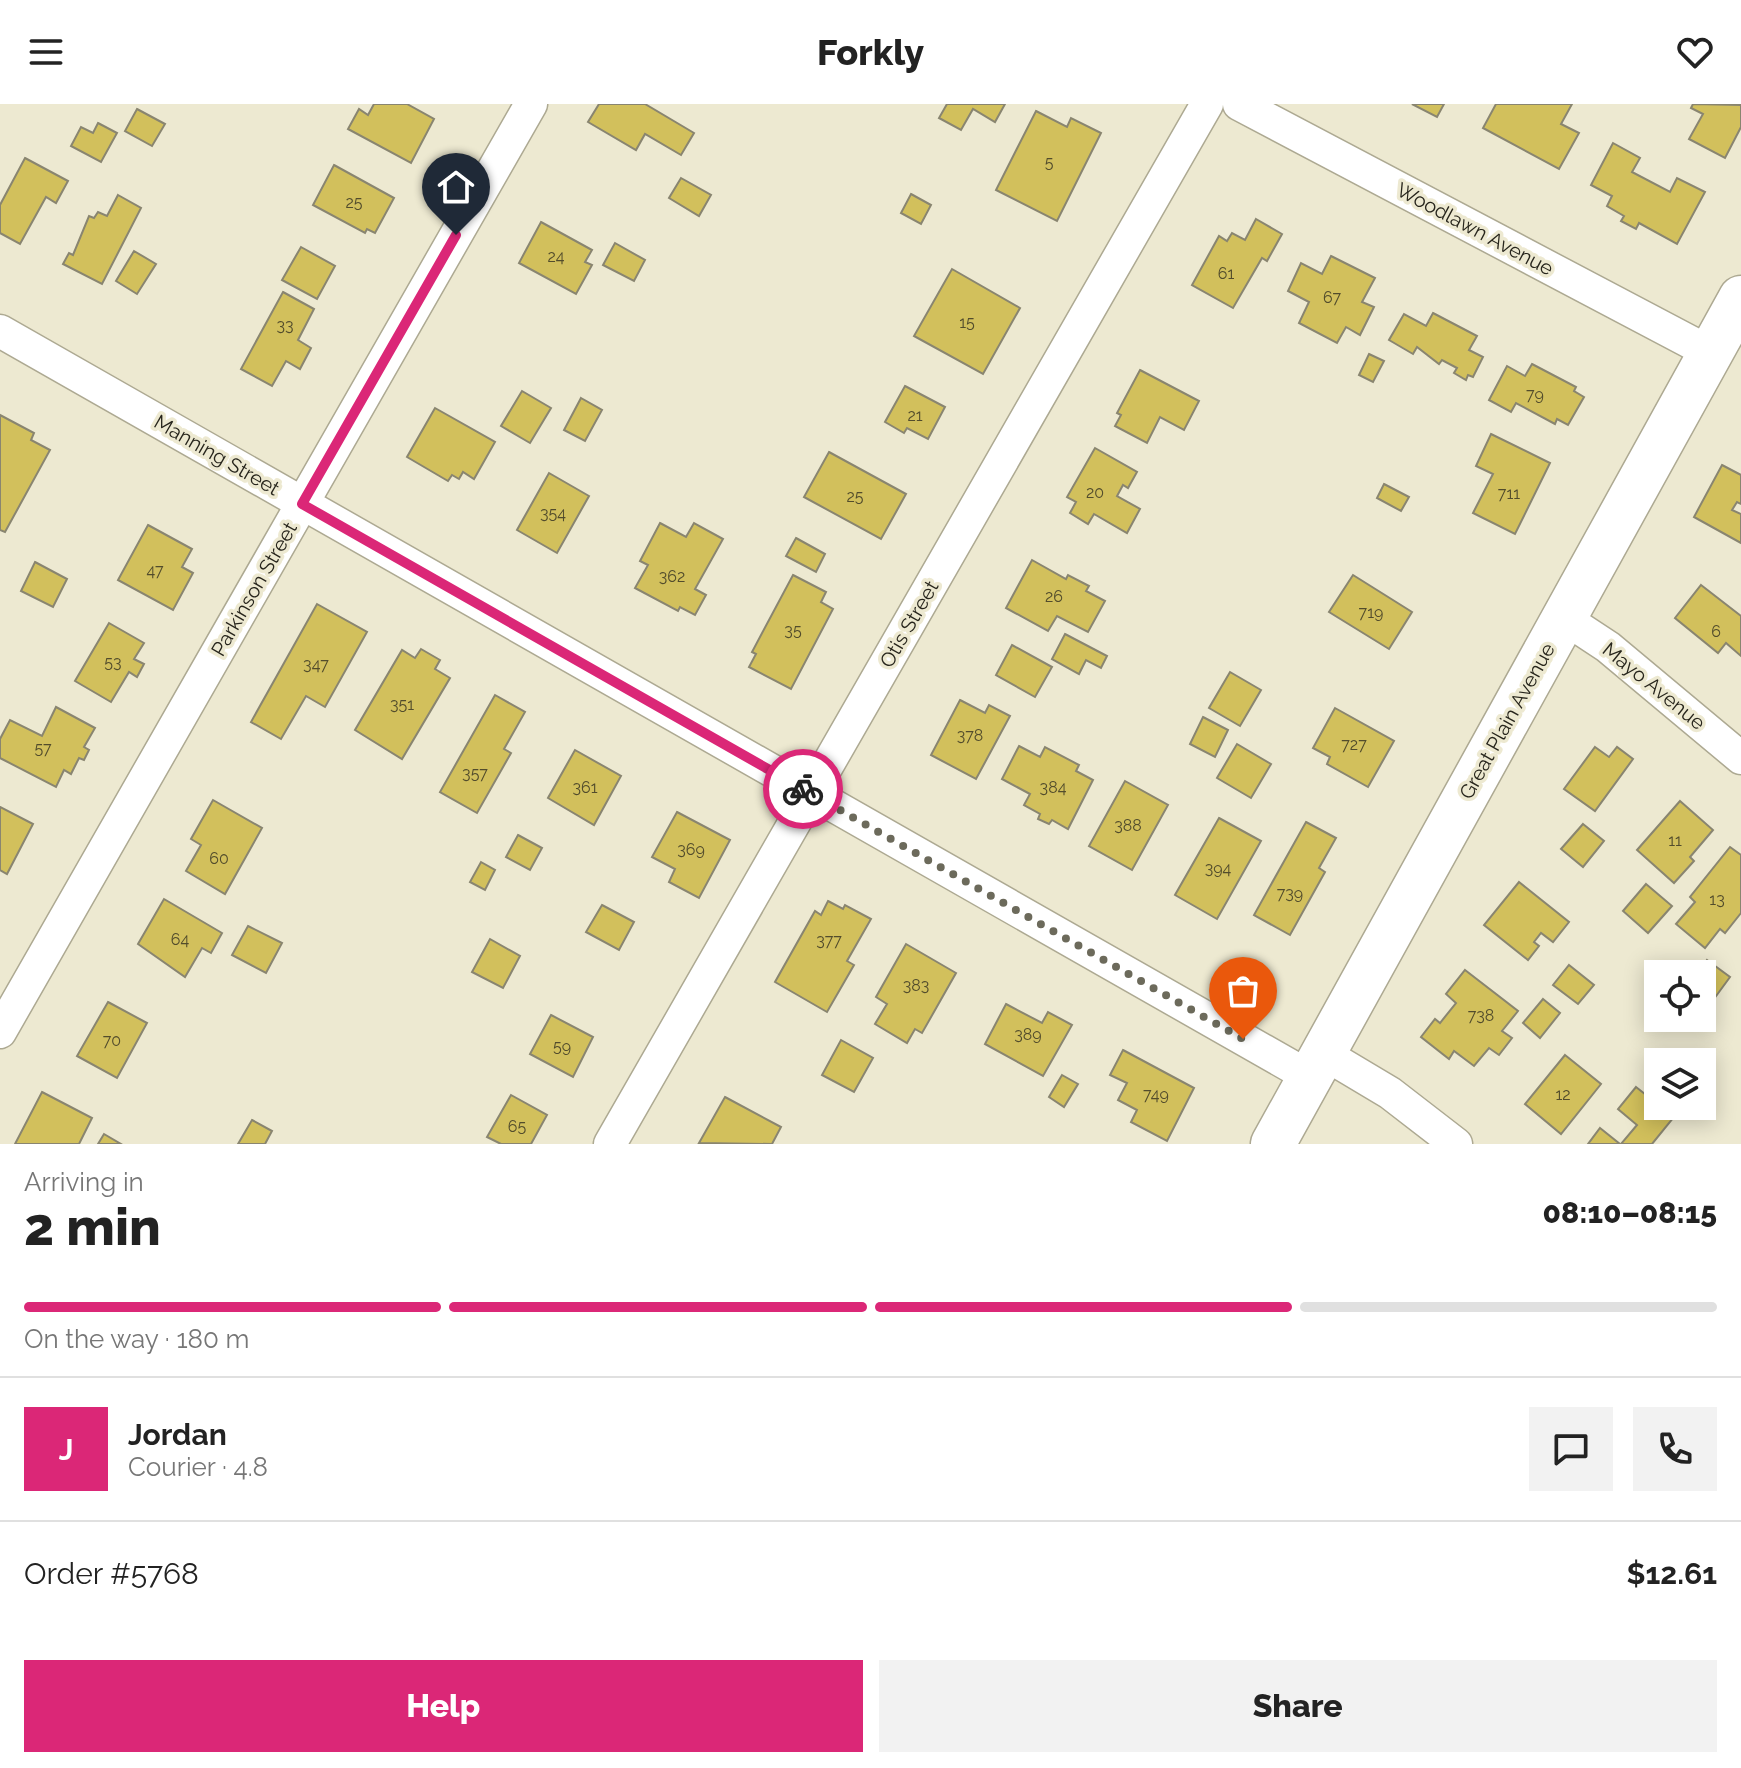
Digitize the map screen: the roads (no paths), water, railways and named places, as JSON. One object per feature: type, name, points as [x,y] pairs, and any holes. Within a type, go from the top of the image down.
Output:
[{"type":"main road","name":"Great Plain Avenue","points":[[1273,1144],[1741,298]]},
{"type":"street","name":"Parkinson Street","points":[[0,1032],[531,104]]},
{"type":"street","name":"Otis Street","points":[[610,1144],[1207,104]]},
{"type":"street","name":"Woodlawn Avenue","points":[[1239,104],[1711,353]]},
{"type":"street","name":"Manning Street","points":[[0,331],[811,793],[1316,1065],[1390,1093],[1456,1144]]},
{"type":"street","name":"Mayo Avenue","points":[[1564,618],[1608,647],[1741,758]]}]
